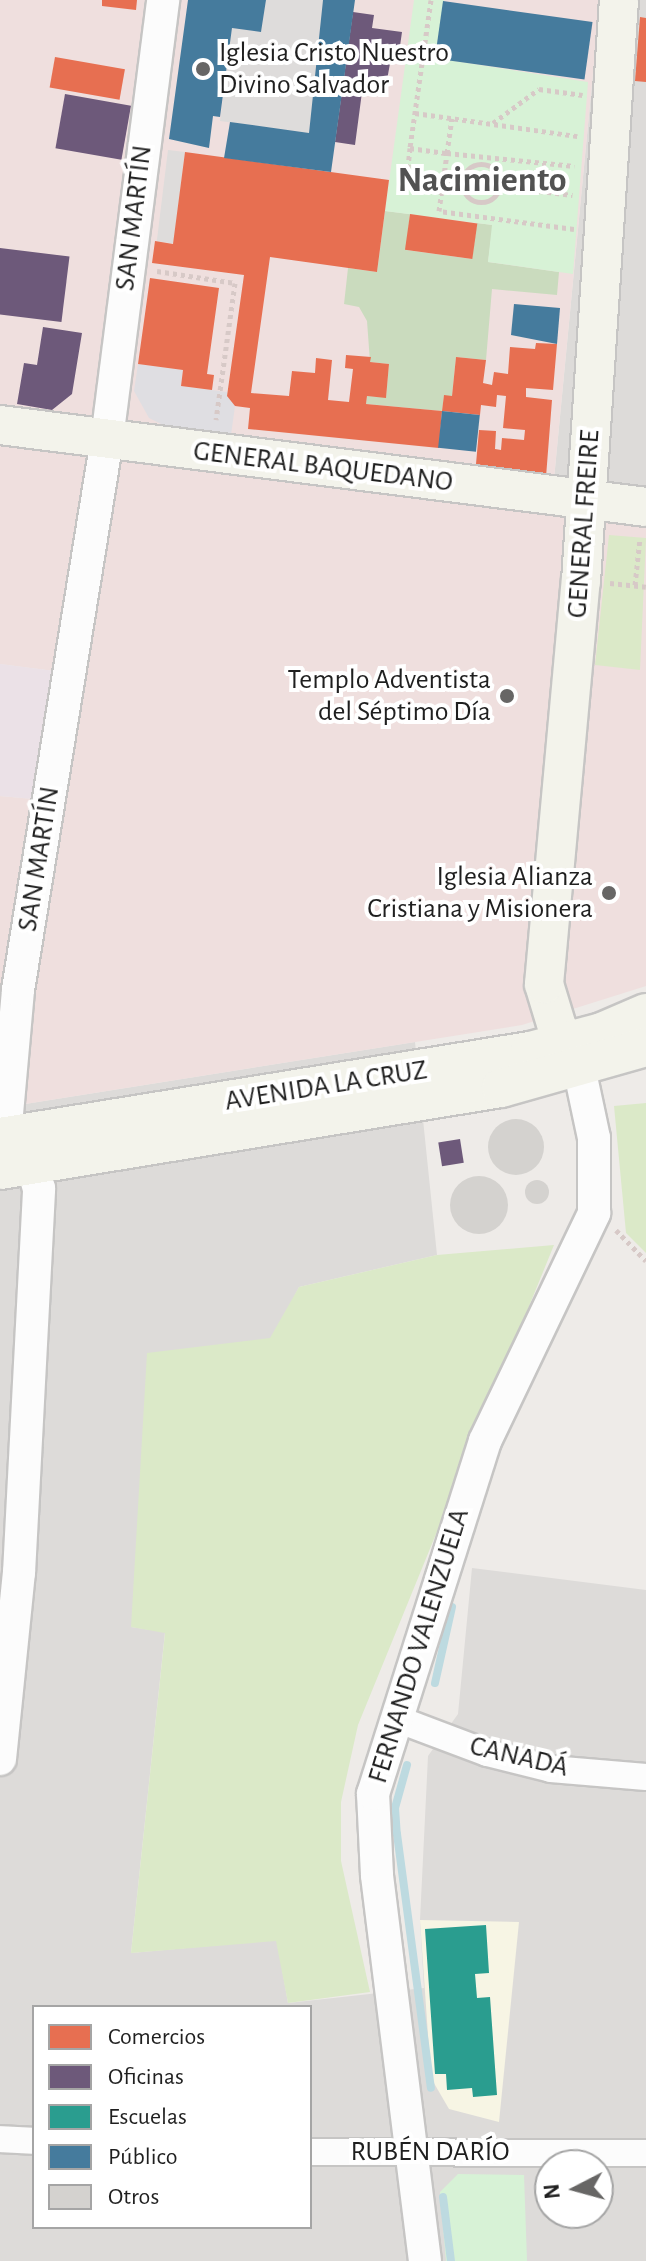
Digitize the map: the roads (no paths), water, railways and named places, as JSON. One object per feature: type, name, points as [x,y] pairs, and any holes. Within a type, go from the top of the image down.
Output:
[{"type":"main road","name":"GENERAL FREIRE","points":[[575,1057],[549,1007],[544,984],[587,498],[619,0]]},
{"type":"main road","name":"GENERAL BAQUEDANO","points":[[0,425],[645,507]]},
{"type":"main road","name":"AVENIDA LA CRUZ","points":[[575,1057],[646,1013]]},
{"type":"main road","name":"AVENIDA LA CRUZ","points":[[9,1152],[346,1083],[646,1047]]},
{"type":"street","name":"SAN MARTÍN","points":[[0,1759],[19,1573],[39,1189],[9,1152],[18,990],[107,439],[163,0]]},
{"type":"street","name":"FERNANDO VALENZUELA","points":[[425,2261],[372,1830],[373,1794],[485,1441],[594,1213],[594,1138],[575,1057]]},
{"type":"street","name":"CANADÁ","points":[[397,1719],[487,1753],[551,1769],[646,1777]]},
{"type":"street","points":[[0,2139],[32,2141]]},
{"type":"street","name":"RUBÉN DARÍO","points":[[312,2152],[414,2155],[646,2153]]},
{"type":"waterway","points":[[435,1683],[452,1607]]},
{"type":"waterway","points":[[407,1765],[395,1808],[431,2088]]},
{"type":"waterway","points":[[443,2197],[451,2261]]},
{"type":"place","name":"Iglesia Cristo Nuestro Divino Salvador","points":[[203,69]]},
{"type":"place","name":"Templo Adventista del Séptimo Día","points":[[507,696]]},
{"type":"place","name":"Iglesia Alianza Cristiana y Misionera","points":[[609,893]]},
{"type":"district","name":"Nacimiento","points":[[482,181]]}]
